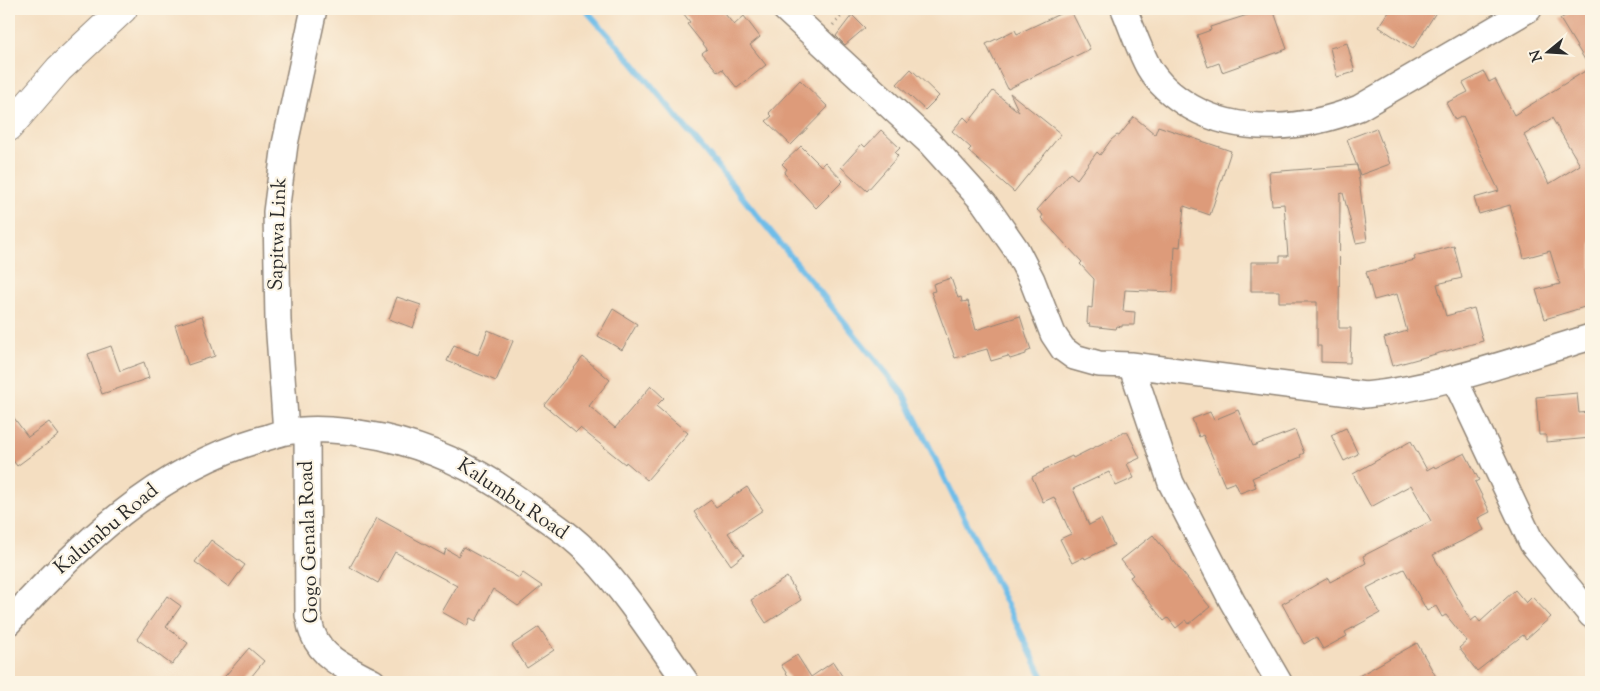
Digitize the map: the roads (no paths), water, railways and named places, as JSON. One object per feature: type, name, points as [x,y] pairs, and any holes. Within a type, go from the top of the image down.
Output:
[{"type":"street","points":[[9,127],[59,70],[124,9]]},
{"type":"street","name":"Sapitwa Link","points":[[296,431],[278,321],[276,212],[284,144],[314,9]]},
{"type":"street","points":[[785,9],[929,142],[984,203],[1016,249],[1032,280],[1053,334],[1063,349],[1074,357],[1099,364],[1131,365],[1366,395],[1395,392],[1454,378],[1591,337]]},
{"type":"street","points":[[1124,9],[1149,69],[1162,85],[1178,99],[1205,115],[1224,121],[1246,125],[1280,126],[1336,118],[1359,108],[1529,9]]},
{"type":"street","points":[[1131,365],[1171,484],[1232,601],[1279,682]]},
{"type":"street","points":[[1454,378],[1532,543],[1591,615]]},
{"type":"street","name":"Kalumbu Road","points":[[9,622],[84,545],[140,498],[197,463],[246,444],[296,431],[340,431],[372,435],[427,450],[467,467],[504,489],[558,528],[590,555],[621,589],[686,682]]},
{"type":"street","name":"Gogo Genala Road","points":[[296,431],[308,615],[313,634],[321,649],[335,662],[373,682]]},
{"type":"waterway","points":[[585,9],[633,63],[904,395],[1045,682]]}]
